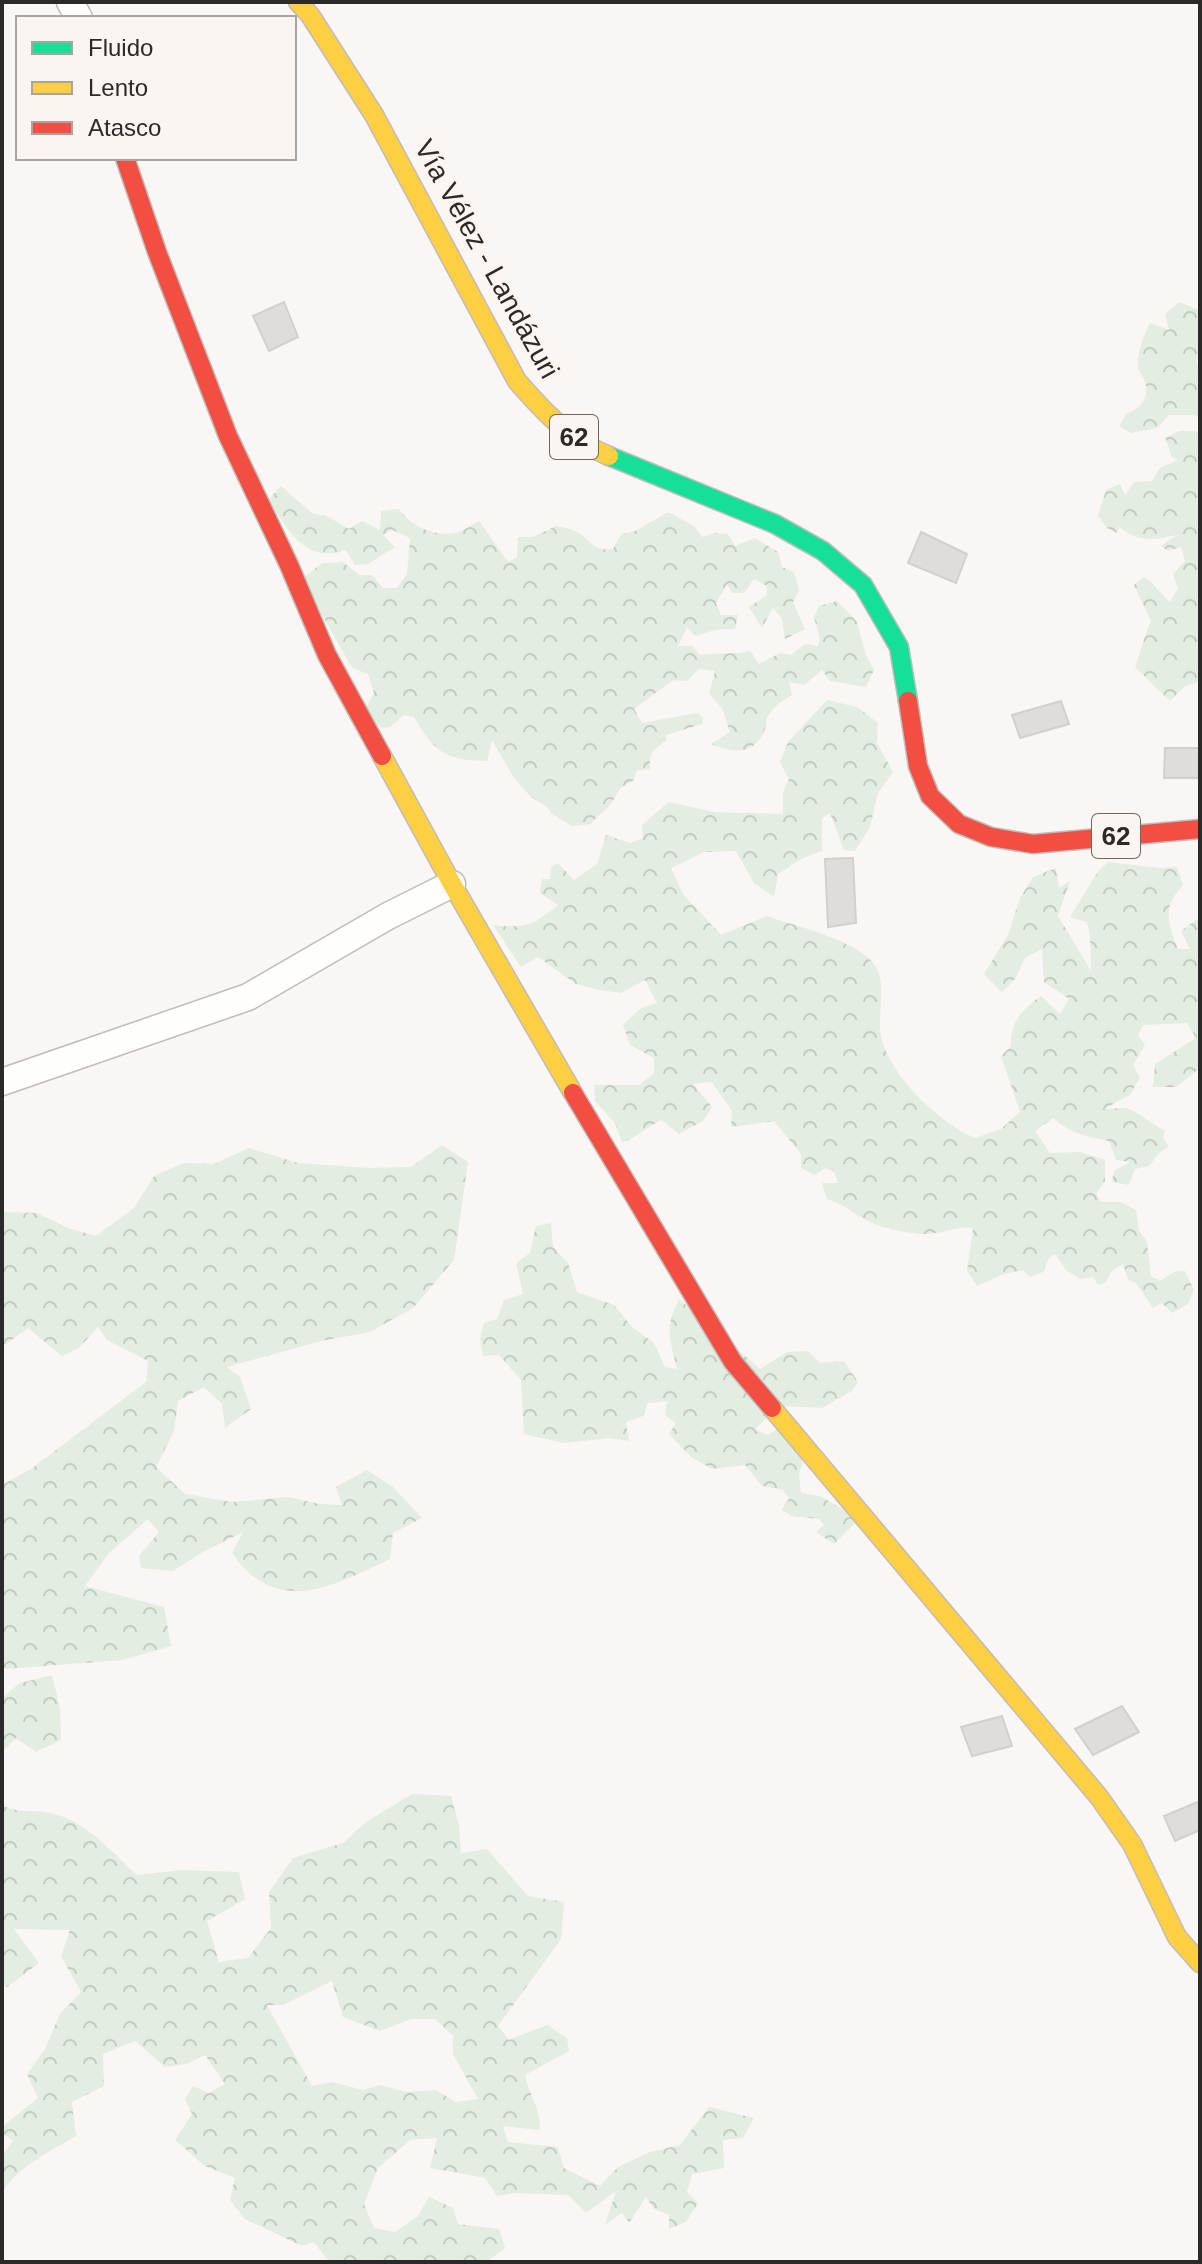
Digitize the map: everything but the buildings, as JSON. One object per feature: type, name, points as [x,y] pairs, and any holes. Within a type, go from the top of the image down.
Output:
[{"type":"street","name":"Vía Vélez - Landázuri","points":[[298,2],[310,15],[374,115],[517,381],[545,414],[585,446],[775,524],[823,551],[863,585],[899,647],[918,766],[930,796],[959,824],[991,837],[1033,844],[1200,829]]},
{"type":"street","points":[[126,160],[157,252],[228,436],[289,565],[327,655],[452,884],[640,1210],[733,1362],[1099,1797],[1131,1842],[1158,1904],[1185,1950],[1200,1963]]},
{"type":"street","points":[[2,1082],[248,997],[388,916],[452,884]]},
{"type":"green space","points":[[1179,302],[1199,310],[1200,358],[1196,361],[1200,366],[1200,419],[1194,415],[1169,415],[1157,428],[1131,433],[1119,426],[1126,414],[1137,409],[1146,396],[1146,385],[1138,369],[1143,339],[1150,323],[1169,330],[1165,314]]},
{"type":"green space","points":[[1179,431],[1195,431],[1200,435],[1200,681],[1184,687],[1170,701],[1135,667],[1151,621],[1134,585],[1144,577],[1170,602],[1178,589],[1173,574],[1185,561],[1181,547],[1168,551],[1161,546],[1177,535],[1141,538],[1120,527],[1117,533],[1107,528],[1098,516],[1106,490],[1120,484],[1125,495],[1134,482],[1152,481],[1160,468],[1178,460],[1172,457],[1165,438]]},
{"type":"green space","points":[[281,486],[313,514],[327,516],[349,529],[362,521],[380,530],[381,511],[399,509],[416,525],[431,532],[458,532],[479,521],[508,562],[517,557],[518,537],[533,537],[556,526],[577,532],[597,547],[613,549],[621,534],[635,531],[668,512],[694,526],[702,537],[714,533],[728,534],[735,546],[755,538],[778,552],[782,567],[794,572],[799,590],[793,602],[805,629],[785,639],[782,619],[773,607],[762,628],[749,607],[767,595],[767,586],[754,579],[744,593],[732,593],[727,584],[716,603],[721,615],[738,615],[735,629],[715,630],[695,636],[687,627],[678,646],[692,646],[700,655],[750,651],[759,664],[780,653],[791,655],[805,644],[818,646],[820,639],[814,617],[819,606],[837,601],[857,622],[866,655],[874,670],[866,687],[830,681],[822,670],[804,685],[789,682],[792,695],[770,713],[761,738],[742,750],[711,744],[730,732],[722,708],[709,694],[715,671],[699,669],[687,681],[673,680],[634,709],[642,723],[698,713],[703,718],[702,724],[666,735],[666,741],[651,755],[650,769],[637,771],[633,781],[621,788],[591,824],[572,826],[531,797],[514,778],[492,740],[487,761],[461,759],[435,746],[414,717],[404,715],[390,727],[382,728],[363,714],[374,693],[368,674],[352,668],[302,579],[322,563],[343,562],[359,575],[372,575],[383,588],[397,588],[407,574],[410,538],[392,530],[383,535],[395,547],[368,564],[355,565],[346,550],[319,553],[290,532],[269,499]]},
{"type":"green space","points":[[827,700],[857,707],[878,723],[877,743],[893,772],[878,793],[870,827],[855,851],[844,850],[830,813],[822,818],[822,851],[803,858],[778,874],[774,897],[754,883],[736,851],[704,852],[671,868],[683,894],[721,935],[767,916],[843,942],[869,959],[880,976],[881,1036],[894,1066],[932,1109],[975,1138],[1001,1129],[1020,1112],[1001,1056],[1011,1046],[1018,1017],[1041,996],[1060,1014],[1069,999],[1044,982],[1042,949],[1025,958],[1015,979],[1002,992],[984,974],[1008,935],[1020,898],[1033,877],[1056,868],[1059,888],[1070,881],[1058,916],[1091,971],[1087,922],[1070,917],[1097,873],[1108,862],[1177,867],[1183,885],[1172,901],[1168,916],[1178,949],[1190,949],[1181,931],[1200,917],[1200,1068],[1176,1087],[1153,1087],[1155,1064],[1196,1038],[1187,1023],[1143,1025],[1138,1035],[1145,1045],[1133,1065],[1140,1077],[1130,1095],[1104,1109],[1124,1108],[1135,1112],[1165,1130],[1163,1138],[1169,1146],[1149,1166],[1135,1169],[1129,1185],[1112,1182],[1114,1171],[1130,1162],[1116,1160],[1109,1141],[1079,1134],[1053,1118],[1035,1131],[1050,1153],[1080,1152],[1105,1160],[1105,1181],[1096,1194],[1101,1202],[1121,1202],[1136,1210],[1139,1231],[1147,1242],[1151,1276],[1160,1281],[1174,1272],[1185,1271],[1194,1290],[1188,1304],[1172,1313],[1162,1303],[1153,1308],[1136,1283],[1128,1280],[1123,1264],[1112,1271],[1105,1283],[1098,1285],[1093,1277],[1080,1279],[1066,1270],[1055,1254],[1049,1258],[1043,1272],[1030,1277],[1023,1270],[1004,1274],[977,1286],[967,1271],[973,1228],[929,1234],[900,1231],[873,1223],[827,1199],[822,1183],[838,1183],[835,1173],[826,1168],[814,1175],[801,1168],[801,1154],[774,1121],[731,1127],[732,1111],[712,1082],[693,1084],[712,1107],[703,1121],[679,1134],[662,1120],[622,1142],[615,1123],[595,1101],[594,1085],[639,1085],[654,1073],[654,1058],[630,1045],[623,1025],[641,1008],[657,1003],[645,980],[621,993],[576,984],[538,957],[521,967],[493,925],[521,926],[542,917],[558,905],[540,893],[542,879],[550,879],[551,867],[558,863],[574,880],[597,864],[606,835],[630,843],[643,838],[642,825],[669,802],[713,812],[783,814],[783,792],[789,779],[780,762],[788,742]]},
{"type":"green space","points":[[442,1145],[468,1162],[454,1260],[413,1308],[370,1332],[321,1341],[227,1367],[240,1377],[251,1409],[225,1428],[222,1404],[204,1387],[178,1401],[174,1431],[156,1467],[185,1494],[233,1502],[288,1497],[342,1505],[336,1487],[367,1470],[393,1487],[422,1518],[393,1533],[390,1559],[327,1586],[287,1591],[268,1585],[249,1573],[232,1553],[243,1532],[173,1571],[141,1568],[139,1556],[159,1532],[148,1519],[109,1553],[85,1586],[164,1607],[171,1646],[122,1660],[6,1669],[2,1666],[2,1485],[31,1469],[146,1382],[148,1361],[107,1340],[98,1327],[79,1348],[62,1356],[28,1328],[2,1347],[2,1212],[37,1213],[68,1228],[96,1236],[134,1208],[154,1176],[184,1163],[214,1164],[249,1148],[298,1163],[369,1168],[411,1167]]},
{"type":"green space","points":[[551,1223],[553,1247],[568,1263],[577,1292],[614,1305],[632,1327],[654,1343],[665,1367],[677,1369],[670,1326],[679,1299],[760,1369],[787,1352],[808,1351],[820,1363],[844,1361],[858,1382],[852,1391],[822,1408],[786,1406],[769,1415],[755,1430],[768,1435],[779,1428],[806,1448],[799,1475],[801,1493],[820,1496],[859,1519],[834,1544],[816,1532],[824,1525],[819,1519],[792,1516],[782,1510],[789,1498],[783,1490],[762,1486],[745,1465],[712,1469],[691,1457],[669,1434],[676,1423],[665,1415],[667,1401],[648,1403],[643,1416],[626,1422],[629,1441],[609,1438],[564,1443],[524,1434],[521,1380],[499,1355],[483,1356],[480,1338],[484,1323],[497,1319],[504,1300],[523,1294],[516,1263],[530,1253],[536,1226]]},
{"type":"green space","points":[[52,1675],[60,1708],[61,1740],[36,1752],[16,1738],[2,1752],[2,1698],[20,1683]]},
{"type":"green space","points":[[412,1794],[451,1796],[459,1826],[461,1853],[487,1849],[528,1896],[564,1902],[561,1939],[498,2026],[509,2040],[547,2025],[567,2038],[569,2051],[525,2075],[539,2115],[540,2130],[503,2126],[508,2142],[558,2147],[564,2168],[600,2186],[618,2167],[650,2152],[680,2145],[709,2107],[754,2118],[743,2138],[723,2140],[724,2168],[692,2174],[687,2192],[698,2203],[686,2222],[669,2229],[669,2215],[654,2209],[646,2197],[629,2223],[622,2213],[605,2225],[616,2191],[586,2213],[568,2195],[517,2193],[497,2196],[485,2178],[430,2168],[437,2138],[410,2140],[378,2168],[364,2204],[374,2228],[395,2232],[418,2216],[429,2197],[453,2208],[458,2224],[499,2229],[505,2248],[486,2262],[334,2262],[326,2258],[314,2242],[302,2246],[245,2219],[230,2200],[235,2178],[205,2166],[175,2140],[192,2114],[185,2099],[193,2086],[209,2093],[225,2084],[205,2055],[187,2064],[165,2067],[135,2041],[103,2054],[104,2086],[72,2102],[76,2136],[23,2169],[2,2195],[2,2155],[13,2141],[2,2133],[2,2127],[38,2098],[27,2074],[45,2049],[60,2014],[81,1992],[61,1956],[70,1930],[14,1929],[39,1963],[7,1987],[2,1984],[2,1805],[59,1815],[72,1821],[106,1845],[136,1875],[183,1870],[239,1872],[245,1899],[207,1921],[219,1962],[248,1958],[271,1928],[269,1892],[293,1858],[343,1843],[366,1822]],"holes":[[[332,1981],[343,2017],[380,2031],[411,2019],[435,2019],[453,2036],[453,2054],[478,2099],[456,2102],[436,2090],[406,2092],[380,2085],[363,2090],[332,2082],[312,2086],[267,2005],[283,2005]]]},
{"type":"traffic: fast","points":[[609,456],[775,524],[823,551],[863,585],[899,647],[908,701]]},
{"type":"traffic: slow","points":[[298,2],[310,15],[374,115],[517,381],[570,433],[609,456]]},
{"type":"traffic: slow","points":[[382,756],[573,1093]]},
{"type":"traffic: slow","points":[[772,1408],[1099,1797],[1132,1844],[1177,1937],[1200,1963]]},
{"type":"traffic: jam","points":[[126,160],[157,252],[228,436],[289,565],[327,655],[382,756]]},
{"type":"traffic: jam","points":[[908,701],[918,766],[930,796],[959,824],[991,837],[1033,844],[1200,829]]},
{"type":"traffic: jam","points":[[573,1093],[733,1362],[772,1408]]}]
